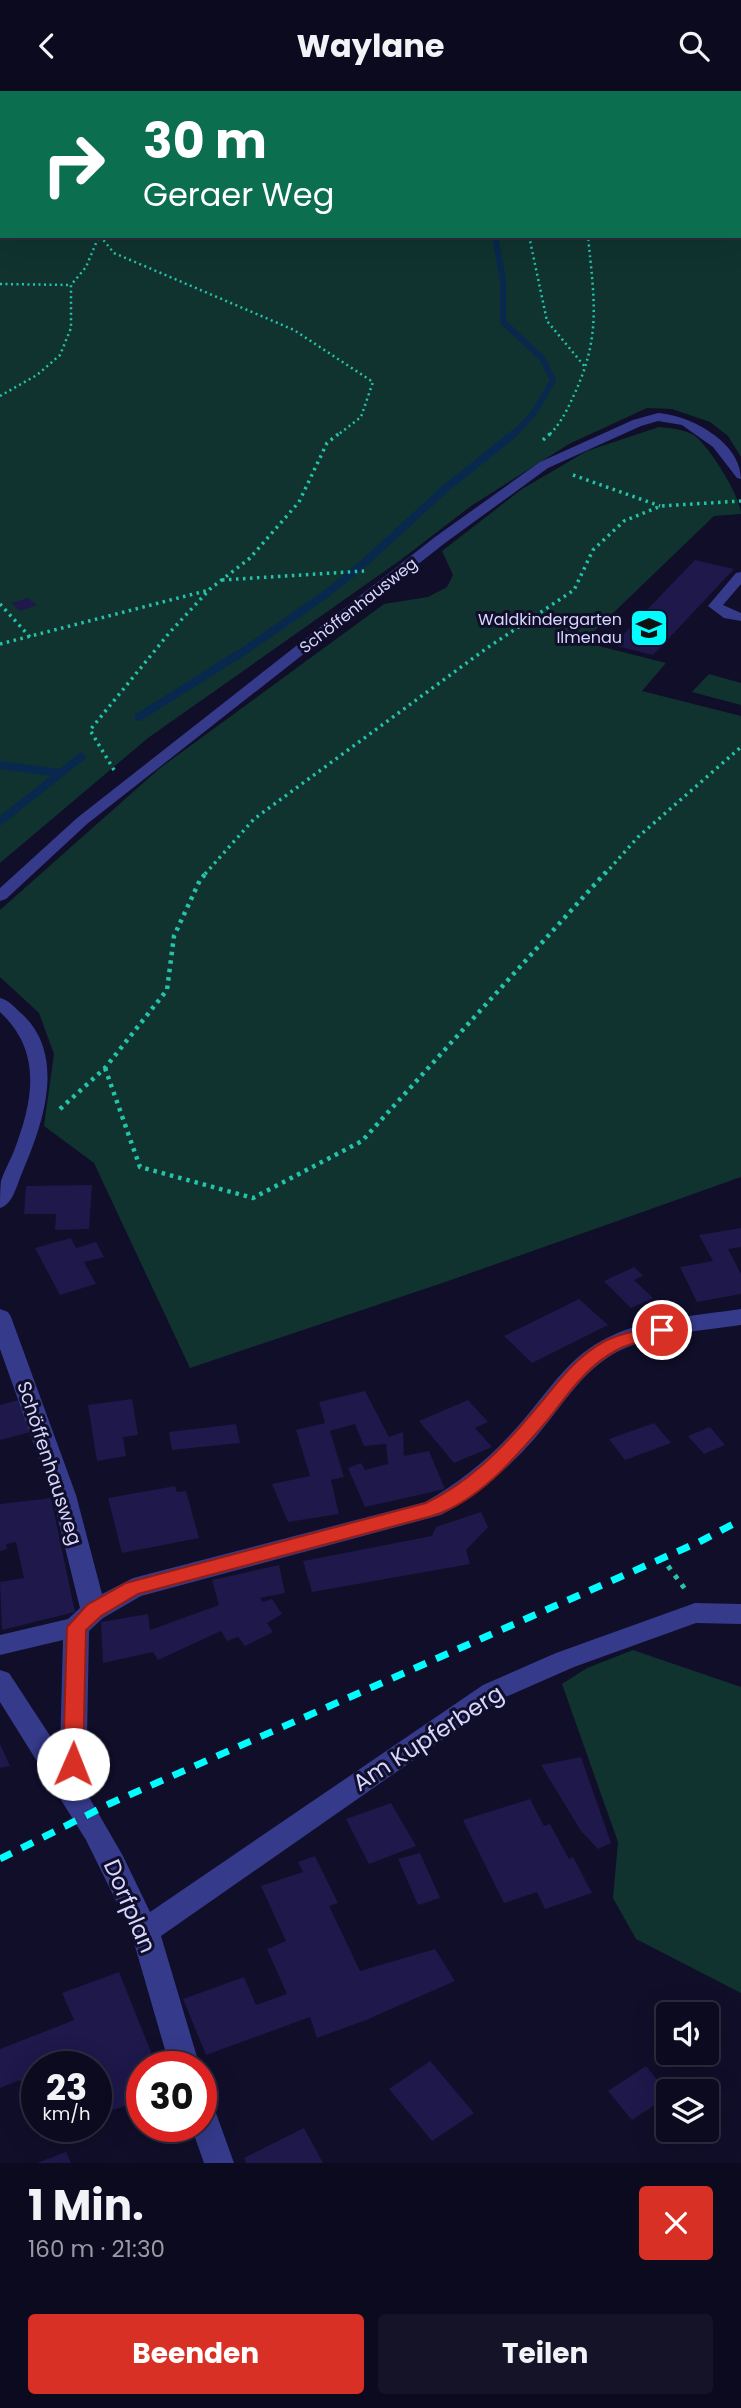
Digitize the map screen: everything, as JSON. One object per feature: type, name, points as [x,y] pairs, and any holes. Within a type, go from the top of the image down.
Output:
[{"type":"street","name":"Schöffenhausweg","points":[[0,1317],[64,1495],[85,1619]]},
{"type":"street","points":[[0,1645],[85,1619],[132,1588],[432,1509],[458,1496],[503,1457],[540,1417],[570,1377],[611,1345],[662,1330],[741,1317]]},
{"type":"street","name":"Am Kupferberg","points":[[145,1931],[492,1692],[565,1661],[695,1613],[741,1614]]},
{"type":"street","name":"Dorfplan","points":[[73,1791],[85,1619]]},
{"type":"street","name":"Dorfplan","points":[[0,1680],[73,1791],[145,1931],[180,2051]]},
{"type":"street","points":[[212,2142],[219,2163]]},
{"type":"lane","name":"Schöffenhausweg","points":[[0,895],[82,821],[125,787],[440,540],[544,465],[637,423],[658,417],[686,422],[717,444],[741,475]]},
{"type":"lane","points":[[741,576],[715,606],[729,615],[741,617]]},
{"type":"lane","points":[[0,1003],[12,1011],[36,1047],[41,1093],[29,1138],[0,1202]]},
{"type":"path","points":[[0,396],[46,370],[68,346],[73,316],[71,285],[86,267],[98,238]]},
{"type":"path","points":[[101,238],[114,253],[294,330],[373,382],[361,417],[327,443],[299,502],[250,558],[210,589],[170,632],[90,730],[125,787]]},
{"type":"path","points":[[529,238],[547,321],[587,369]]},
{"type":"path","points":[[539,442],[556,431],[587,369],[596,338],[597,311],[588,238]]},
{"type":"path","points":[[0,284],[71,285]]},
{"type":"path","points":[[544,465],[661,506]]},
{"type":"path","points":[[29,1138],[105,1068],[167,990],[174,936],[200,880],[254,819],[487,648],[574,590],[593,550],[624,521],[661,506],[741,501]]},
{"type":"path","points":[[221,580],[405,569]]},
{"type":"path","points":[[0,644],[210,589]]},
{"type":"path","points":[[0,604],[30,638]]},
{"type":"path","points":[[105,1068],[140,1167],[253,1198],[362,1141],[638,837],[741,747]]},
{"type":"path","points":[[668,1566],[676,1574]]},
{"type":"green space","points":[[0,238],[741,238],[741,457],[728,436],[710,422],[672,409],[647,408],[569,444],[471,506],[402,559],[148,738],[0,863]]},
{"type":"green space","points":[[659,427],[692,434],[706,447],[729,483],[741,514],[714,516],[583,642],[666,663],[642,691],[741,716],[741,1177],[451,1280],[190,1368],[94,1163],[44,1126],[54,1054],[39,1013],[0,977],[0,910],[160,768],[384,604],[428,597],[447,587],[453,575],[442,551],[522,489],[587,451]]},
{"type":"green space","points":[[709,674],[741,683],[741,705],[692,692]]},
{"type":"green space","points":[[633,1650],[741,1687],[741,1993],[636,1939],[613,1898],[618,1842],[562,1684],[587,1668]]},
{"type":"building","points":[[695,560],[734,569],[653,655],[613,645]]},
{"type":"building","points":[[28,598],[37,605],[20,611],[11,603]]},
{"type":"building","points":[[92,1185],[89,1229],[55,1230],[56,1214],[24,1214],[26,1186]]},
{"type":"building","points":[[741,1228],[741,1247],[728,1249],[741,1274],[741,1294],[697,1302],[680,1267],[713,1261],[699,1235]]},
{"type":"building","points":[[71,1238],[76,1248],[96,1242],[104,1257],[84,1262],[96,1284],[60,1295],[35,1248]]},
{"type":"building","points":[[634,1267],[643,1276],[634,1280],[653,1298],[631,1308],[604,1281]]},
{"type":"building","points":[[579,1299],[608,1325],[532,1363],[504,1336]]},
{"type":"building","points":[[365,1391],[389,1437],[403,1432],[404,1456],[429,1451],[445,1489],[365,1507],[348,1468],[361,1463],[365,1470],[388,1464],[386,1444],[364,1446],[355,1424],[330,1431],[344,1477],[331,1480],[339,1514],[288,1522],[272,1484],[310,1476],[296,1430],[325,1423],[319,1402]]},
{"type":"building","points":[[26,1398],[38,1430],[0,1440],[0,1405]]},
{"type":"building","points":[[132,1399],[138,1435],[123,1437],[126,1456],[97,1461],[88,1405]]},
{"type":"building","points":[[468,1400],[488,1422],[475,1428],[492,1447],[454,1463],[419,1421]]},
{"type":"building","points":[[654,1423],[671,1443],[625,1460],[609,1439]]},
{"type":"building","points":[[236,1424],[240,1443],[172,1450],[169,1432]]},
{"type":"building","points":[[710,1427],[725,1445],[704,1454],[688,1436]]},
{"type":"building","points":[[175,1486],[177,1492],[186,1491],[199,1538],[122,1553],[108,1498]]},
{"type":"building","points":[[51,1498],[75,1612],[2,1630],[0,1582],[24,1578],[16,1542],[6,1544],[7,1549],[0,1551],[0,1504]]},
{"type":"building","points":[[481,1512],[488,1527],[466,1550],[470,1564],[312,1592],[303,1561],[432,1536],[436,1527]]},
{"type":"building","points":[[279,1565],[285,1593],[260,1598],[263,1602],[272,1599],[282,1614],[267,1623],[273,1632],[245,1646],[238,1637],[227,1641],[221,1631],[158,1660],[153,1652],[103,1663],[101,1622],[148,1614],[150,1630],[219,1605],[212,1580]]},
{"type":"building","points":[[0,1744],[10,1766],[0,1768]]},
{"type":"building","points":[[581,1757],[611,1843],[598,1849],[581,1831],[541,1765]]},
{"type":"building","points":[[530,1799],[544,1826],[550,1824],[569,1859],[573,1857],[592,1893],[545,1909],[537,1892],[504,1903],[463,1820]]},
{"type":"building","points":[[391,1803],[416,1846],[369,1864],[346,1819]]},
{"type":"building","points":[[420,1853],[440,1898],[418,1905],[398,1859]]},
{"type":"building","points":[[315,1856],[338,1903],[329,1906],[360,1971],[435,1949],[455,1981],[317,2038],[310,2017],[217,2051],[204,2051],[183,1999],[244,1977],[256,2005],[287,1994],[267,1949],[286,1941],[261,1886],[303,1872],[298,1862]]},
{"type":"building","points":[[119,1972],[151,2051],[126,2051],[126,2106],[112,2110],[112,2051],[21,2051],[21,2083],[20,2080],[0,2088],[0,2049],[74,2020],[62,1993]]},
{"type":"building","points":[[430,2061],[474,2113],[432,2141],[389,2089]]},
{"type":"building","points":[[646,2066],[657,2079],[656,2104],[632,2120],[608,2091]]},
{"type":"building","points":[[304,2128],[323,2163],[246,2163],[244,2158]]},
{"type":"building","points":[[66,2152],[71,2163],[37,2163]]},
{"type":"waterway","points":[[495,238],[503,279],[503,322],[542,358],[553,380],[534,413],[516,432]]},
{"type":"waterway","points":[[139,717],[247,649],[326,594],[446,488],[516,432]]},
{"type":"waterway","points":[[0,821],[81,757]]},
{"type":"waterway","points":[[0,765],[60,773]]},
{"type":"railway","points":[[0,1859],[109,1804],[699,1542],[741,1520]]},
{"type":"place","name":"Waldkindergarten Ilmenau","points":[[649,628]]},
{"type":"route","points":[[73,1764],[76,1627],[94,1611],[132,1588],[432,1509],[458,1496],[503,1457],[540,1417],[570,1377],[611,1345],[662,1330]]}]
